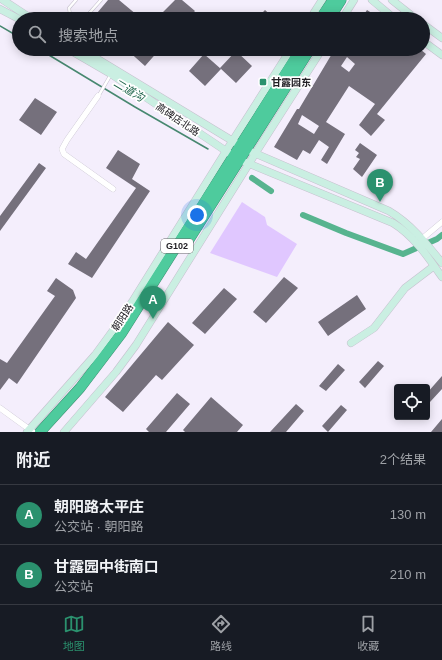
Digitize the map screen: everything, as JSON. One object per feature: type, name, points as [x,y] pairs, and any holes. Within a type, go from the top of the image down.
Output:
[{"type":"highway","points":[[325,12],[333,0]]},
{"type":"highway","points":[[333,12],[341,0]]},
{"type":"highway","name":"朝阳路","points":[[49,432],[85,392],[111,359],[144,310],[237,158],[297,56]]},
{"type":"highway","name":"朝阳路","points":[[243,147],[305,56]]},
{"type":"highway","name":"朝阳路","points":[[33,431],[80,388],[117,340],[237,158]]},
{"type":"street","points":[[3,0],[21,12]]},
{"type":"street","points":[[314,12],[322,0]]},
{"type":"street","points":[[346,12],[354,0]]},
{"type":"street","points":[[372,0],[387,12]]},
{"type":"street","points":[[392,0],[407,12]]},
{"type":"street","points":[[0,9],[12,15]]},
{"type":"street","points":[[430,29],[442,38]]},
{"type":"street","points":[[430,46],[442,55]]},
{"type":"street","name":"高碑店北路","points":[[78,56],[237,158],[393,223],[422,241]]},
{"type":"street","name":"高碑店北路","points":[[93,56],[243,147],[389,211],[406,222],[422,241]]},
{"type":"street","name":"朝阳路","points":[[64,432],[116,372],[136,345],[243,147],[288,56]]},
{"type":"street","name":"朝阳路","points":[[243,147],[316,56]]},
{"type":"street","points":[[98,96],[67,140],[62,150],[64,154],[113,189]]},
{"type":"street","points":[[422,241],[442,222]]},
{"type":"street","points":[[422,241],[441,262]]},
{"type":"street","points":[[422,241],[434,266],[442,277]]},
{"type":"street","points":[[351,343],[374,328],[405,288],[434,266]]},
{"type":"street","points":[[0,408],[33,431]]},
{"type":"lane","points":[[70,12],[70,8],[76,0]]},
{"type":"lane","points":[[90,12],[101,0]]},
{"type":"lane","points":[[98,96],[110,77]]},
{"type":"shaded area","points":[[242,202],[265,217],[267,225],[297,244],[277,277],[210,253]]},
{"type":"building","points":[[108,0],[119,0],[133,12],[98,12]]},
{"type":"building","points":[[175,0],[182,0],[195,11],[194,12],[163,12]]},
{"type":"building","points":[[134,56],[154,56],[145,66]]},
{"type":"building","points":[[202,56],[206,56],[221,69],[205,86],[189,71]]},
{"type":"building","points":[[231,56],[241,56],[252,66],[236,83],[220,68]]},
{"type":"building","points":[[331,56],[424,56],[377,114],[385,120],[371,136],[359,125],[375,104],[349,86],[326,122],[345,134],[327,164],[321,160],[329,147],[319,140],[310,154],[303,150],[297,160],[274,147],[297,109],[299,109]],"holes":[[[347,57],[355,64],[349,72],[341,66]],[[302,115],[319,126],[314,134],[298,124]]]},
{"type":"building","points":[[35,98],[57,112],[41,135],[19,120]]},
{"type":"building","points":[[360,143],[377,155],[362,177],[353,169],[360,159],[356,157],[359,153],[355,150]]},
{"type":"building","points":[[118,150],[140,164],[132,179],[150,191],[92,278],[68,264],[76,252],[86,259],[136,188],[106,168]]},
{"type":"building","points":[[39,163],[46,168],[0,231],[0,216]]},
{"type":"building","points":[[284,277],[298,288],[266,323],[253,312]]},
{"type":"building","points":[[56,278],[73,290],[76,298],[17,384],[9,378],[0,390],[0,359],[7,363],[55,296],[47,291]]},
{"type":"building","points":[[224,288],[237,299],[205,334],[192,323]]},
{"type":"building","points":[[357,295],[366,309],[328,336],[318,322]]},
{"type":"building","points":[[168,322],[194,345],[162,380],[156,375],[123,412],[105,397]]},
{"type":"building","points":[[378,361],[384,366],[365,388],[359,382]]},
{"type":"building","points":[[338,364],[345,370],[326,391],[319,386]]},
{"type":"building","points":[[442,376],[442,389],[430,402],[430,390]]},
{"type":"building","points":[[177,393],[190,404],[166,432],[149,432],[146,429]]},
{"type":"building","points":[[211,397],[243,425],[237,432],[185,432],[183,430]]},
{"type":"building","points":[[296,404],[304,411],[286,432],[270,432]]},
{"type":"building","points":[[341,405],[347,410],[328,432],[322,426]]},
{"type":"building","points":[[442,419],[442,432],[431,432]]},
{"type":"waterway","name":"二道沟","points":[[0,26],[12,33]]},
{"type":"waterway","name":"二道沟","points":[[51,56],[208,149]]},
{"type":"waterway","name":"二道沟","points":[[252,178],[271,191]]},
{"type":"waterway","name":"二道沟","points":[[303,215],[403,254],[437,239],[442,235]]},
{"type":"place","name":"甘露园东","points":[[263,82]]},
{"type":"place","name":"甘露园中街南口","points":[[380,202]]},
{"type":"place","name":"朝阳路太平庄","points":[[153,319]]}]
